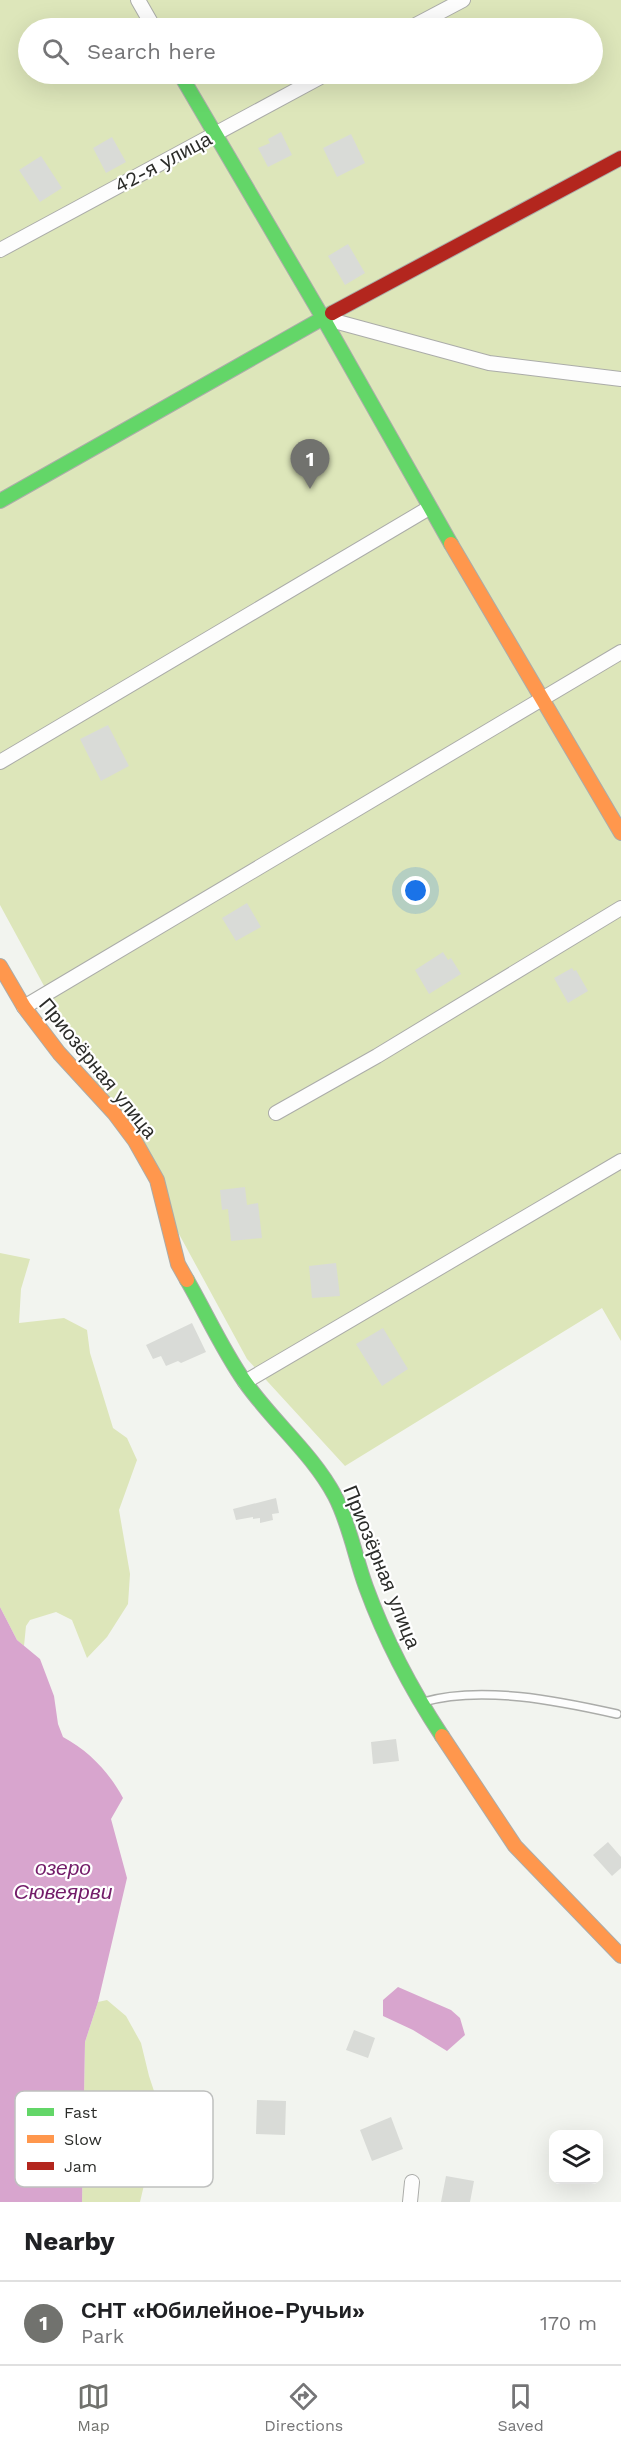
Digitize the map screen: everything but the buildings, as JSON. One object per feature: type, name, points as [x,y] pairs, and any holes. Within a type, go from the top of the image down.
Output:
[{"type":"street","points":[[138,0],[148,18]]},
{"type":"street","points":[[429,18],[463,0]]},
{"type":"street","points":[[186,84],[323,318],[429,508],[543,698],[621,834]]},
{"type":"street","name":"42-я улица","points":[[0,250],[307,84]]},
{"type":"street","points":[[0,501],[323,318],[621,158]]},
{"type":"street","points":[[323,318],[489,363],[618,377]]},
{"type":"street","points":[[0,762],[429,508]]},
{"type":"street","points":[[24,1006],[621,652]]},
{"type":"street","points":[[276,1113],[378,1056],[621,908]]},
{"type":"street","name":"Приозёрная улица","points":[[0,966],[24,1006],[59,1053],[114,1113],[135,1141],[157,1180],[178,1264],[245,1382],[309,1458],[335,1496],[351,1534],[365,1585],[392,1650],[420,1703],[515,1846],[621,1956]]},
{"type":"street","points":[[245,1382],[621,1161]]},
{"type":"street","points":[[410,2202],[412,2182]]},
{"type":"lane","points":[[420,1703],[446,1695],[482,1695],[558,1701],[617,1714]]},
{"type":"green space","points":[[0,0],[621,0],[621,1341],[602,1308],[345,1466],[247,1359],[0,905]]},
{"type":"green space","points":[[0,1253],[30,1259],[21,1289],[19,1323],[64,1318],[87,1330],[90,1353],[113,1428],[127,1438],[137,1460],[119,1510],[130,1574],[128,1604],[107,1637],[87,1658],[72,1620],[56,1612],[30,1620],[26,1626],[24,1646],[17,1640],[0,1607]]},
{"type":"green space","points":[[107,2000],[126,2016],[141,2043],[154,2091],[84,2091],[85,2042],[98,2002]]},
{"type":"green space","points":[[82,2187],[144,2187],[140,2202],[82,2202]]},
{"type":"water","name":"озеро Сювеярви","points":[[0,1607],[17,1640],[40,1659],[54,1696],[58,1724],[63,1737],[98,1763],[123,1798],[111,1819],[127,1878],[98,2002],[85,2042],[84,2091],[15,2091],[15,2187],[82,2187],[82,2202],[0,2202]]},
{"type":"water","points":[[398,1987],[451,2010],[460,2018],[465,2035],[447,2051],[413,2030],[383,2016],[383,2000]]},
{"type":"traffic: fast","points":[[186,84],[323,318],[451,544]]},
{"type":"traffic: fast","points":[[0,501],[332,313]]},
{"type":"traffic: fast","points":[[187,1280],[245,1382],[304,1452],[326,1480],[335,1496],[345,1518],[366,1587],[390,1645],[409,1682],[442,1736]]},
{"type":"traffic: slow","points":[[451,544],[621,833]]},
{"type":"traffic: slow","points":[[0,966],[24,1007],[59,1053],[114,1113],[135,1141],[157,1180],[178,1264],[187,1280]]},
{"type":"traffic: slow","points":[[442,1736],[515,1846],[621,1956]]},
{"type":"traffic: jam","points":[[332,313],[621,158]]},
{"type":"place","name":"СНТ «Юбилейное-Ручьи»","points":[[310,489]]}]
